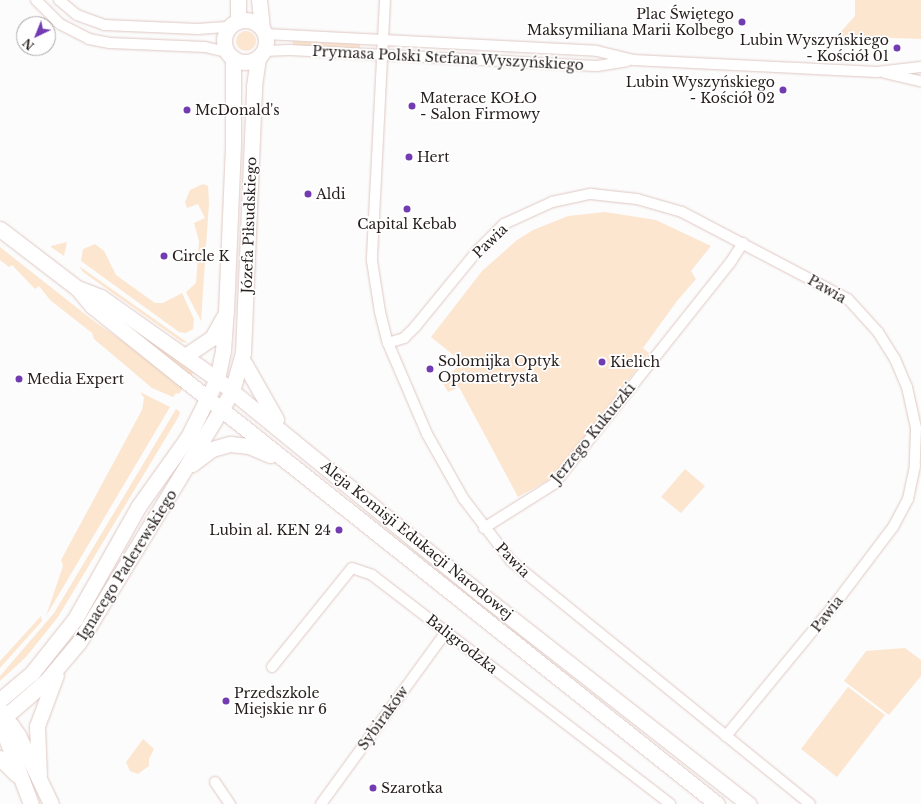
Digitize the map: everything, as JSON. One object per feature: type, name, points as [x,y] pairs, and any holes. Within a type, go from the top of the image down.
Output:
[{"type":"street","points":[[36,0],[60,24],[89,39],[110,43],[205,47],[246,62],[261,54],[263,31],[259,0]]},
{"type":"street","points":[[58,0],[77,15],[104,25],[198,29],[251,20],[263,31]]},
{"type":"street","points":[[230,55],[224,36],[233,24],[238,0]]},
{"type":"street","name":"Pawia","points":[[385,0],[372,261],[380,312],[388,343],[427,434],[484,528],[500,549],[523,573],[810,804]]},
{"type":"street","name":"Prymasa Polski Stefana Wyszyńskiego","points":[[263,31],[383,41],[597,52],[633,60],[882,72],[921,67]]},
{"type":"street","name":"Józefa Piłsudskiego","points":[[232,391],[242,361],[254,86],[261,54]]},
{"type":"street","name":"Prymasa Polski Stefana Wyszyńskiego","points":[[261,54],[383,55],[597,66],[633,60]]},
{"type":"street","name":"Józefa Piłsudskiego","points":[[217,379],[223,351],[226,312],[233,144],[230,55]]},
{"type":"street","name":"Prymasa Polski Stefana Wyszyńskiego","points":[[882,72],[921,81]]},
{"type":"street","name":"Pawia","points":[[388,343],[404,338],[416,327],[478,250],[504,224],[552,202],[591,194],[637,199],[682,212],[848,300],[878,332],[895,359],[907,387],[916,428],[915,466],[908,499],[893,528],[834,606],[726,736]]},
{"type":"street","name":"Aleja Komisji Edukacji Narodowej","points":[[0,229],[77,288],[92,306],[209,400],[717,804]]},
{"type":"street","name":"Jerzego Kukuczki","points":[[484,528],[554,484],[730,263],[743,243]]},
{"type":"street","name":"Aleja Komisji Edukacji Narodowej","points":[[77,288],[101,297],[217,379],[482,594],[749,804]]},
{"type":"street","points":[[185,356],[212,338],[226,312]]},
{"type":"street","points":[[242,361],[267,408],[294,440]]},
{"type":"street","name":"Ignacego Paderewskiego","points":[[4,697],[48,655],[75,619],[138,507],[188,437],[209,400],[217,379]]},
{"type":"street","name":"Ignacego Paderewskiego","points":[[1,720],[31,696],[60,666],[106,601],[232,391]]},
{"type":"street","points":[[184,472],[212,449],[236,443],[249,446],[289,464]]},
{"type":"street","name":"Baligrodzka","points":[[272,667],[352,568],[372,575],[670,804]]},
{"type":"street","name":"Sybiraków","points":[[321,804],[446,632]]},
{"type":"street","points":[[39,776],[37,726],[60,666]]},
{"type":"street","points":[[4,697],[1,720],[3,730],[31,804]]},
{"type":"street","points":[[1,720],[14,729],[39,776],[51,804]]},
{"type":"street","points":[[0,758],[22,781]]},
{"type":"street","points":[[215,782],[230,804]]},
{"type":"shaded area","points":[[855,0],[921,0],[921,39],[837,36],[855,16]]},
{"type":"shaded area","points":[[246,31],[253,34],[256,41],[253,48],[246,51],[239,48],[236,41],[239,34]]},
{"type":"shaded area","points":[[293,41],[360,44],[360,49],[293,46]]},
{"type":"shaded area","points":[[203,184],[208,186],[209,203],[201,321],[186,292],[196,283],[199,241],[194,223],[205,218],[198,204],[187,208],[185,202],[190,190]]},
{"type":"shaded area","points":[[605,212],[656,220],[711,246],[691,271],[696,279],[677,301],[643,348],[649,353],[554,477],[518,497],[459,387],[448,392],[442,382],[462,362],[431,337],[482,271],[517,240],[533,230],[568,216]]},
{"type":"shaded area","points":[[67,242],[64,256],[51,247],[51,246]]},
{"type":"shaded area","points":[[95,244],[104,251],[116,275],[155,303],[163,303],[182,293],[194,319],[193,329],[186,333],[179,332],[81,261],[83,249]]},
{"type":"shaded area","points":[[0,247],[95,322],[142,354],[183,388],[179,394],[176,393],[173,397],[152,388],[94,339],[92,333],[50,300],[39,286],[35,289],[12,265],[9,267],[0,260]]},
{"type":"shaded area","points":[[79,266],[188,343],[182,342],[83,272]]},
{"type":"shaded area","points":[[96,301],[195,370],[191,376]]},
{"type":"shaded area","points":[[140,392],[170,407],[46,616],[63,566],[61,560],[142,410],[144,398]]},
{"type":"shaded area","points":[[176,409],[180,412],[179,416],[58,617],[26,657],[0,681],[0,676],[54,613]]},
{"type":"shaded area","points":[[685,469],[705,486],[681,513],[661,497]]},
{"type":"shaded area","points":[[41,616],[42,621],[0,668],[0,661]]},
{"type":"shaded area","points":[[905,648],[921,660],[921,676],[889,715],[844,681],[866,651]]},
{"type":"shaded area","points":[[848,687],[885,715],[837,777],[801,749]]},
{"type":"shaded area","points":[[143,739],[154,749],[149,759],[149,766],[138,774],[130,771],[126,762]]},
{"type":"place","name":"Plac Świętego Maksymiliana Marii Kolbego","points":[[742,22]]},
{"type":"place","name":"Lubin Wyszyńskiego - Kościół 01","points":[[897,48]]},
{"type":"place","name":"Lubin Wyszyńskiego - Kościół 02","points":[[783,90]]},
{"type":"place","name":"Materace KOŁO - Salon Firmowy","points":[[412,106]]},
{"type":"place","name":"McDonald's","points":[[187,110]]},
{"type":"place","name":"Hert","points":[[409,157]]},
{"type":"place","name":"Aldi","points":[[308,194]]},
{"type":"place","name":"Capital Kebab","points":[[407,209]]},
{"type":"place","name":"Circle K","points":[[164,256]]},
{"type":"place","name":"Kielich","points":[[602,362]]},
{"type":"place","name":"Solomijka Optyk Optometrysta","points":[[430,369]]},
{"type":"place","name":"Media Expert","points":[[19,379]]},
{"type":"place","name":"Lubin al. KEN 24","points":[[339,530]]},
{"type":"place","name":"Przedszkole Miejskie nr 6","points":[[226,701]]},
{"type":"place","name":"Szarotka","points":[[373,788]]}]
